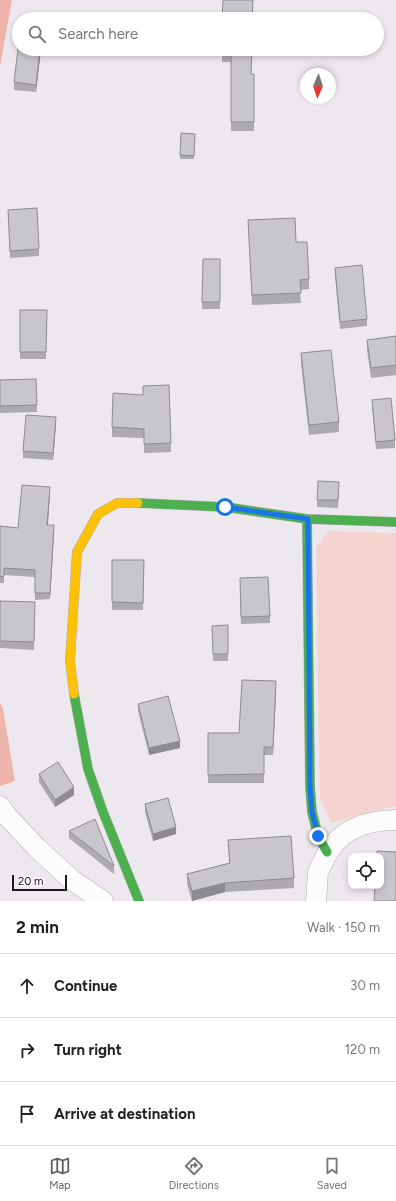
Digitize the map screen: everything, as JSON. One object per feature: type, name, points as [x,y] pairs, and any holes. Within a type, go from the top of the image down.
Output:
[{"type":"street","points":[[139,901],[103,812],[88,769],[75,704],[70,661],[78,552],[86,534],[98,514],[117,504],[170,504],[225,507],[308,519],[396,522]]},
{"type":"street","points":[[308,519],[310,786],[312,812],[318,836],[327,852]]},
{"type":"street","points":[[0,806],[7,816],[37,848],[72,880],[103,901]]},
{"type":"street","points":[[316,901],[318,872],[327,852],[342,835],[360,825],[380,820],[396,820]]},
{"type":"shaded area","points":[[0,0],[12,0],[0,67]]},
{"type":"shaded area","points":[[329,531],[396,533],[396,807],[385,808],[331,823],[320,798],[316,547]]},
{"type":"shaded area","points":[[0,702],[3,709],[15,781],[0,786]]},
{"type":"building","points":[[223,0],[253,0],[252,12],[222,12]]},
{"type":"building","points":[[17,56],[39,56],[36,85],[14,82]]},
{"type":"building","points":[[231,56],[252,56],[251,74],[254,74],[254,122],[231,122]]},
{"type":"building","points":[[181,133],[195,134],[194,156],[180,155]]},
{"type":"building","points":[[37,208],[39,249],[10,251],[8,210]]},
{"type":"building","points":[[295,218],[296,242],[307,242],[309,279],[300,280],[301,293],[252,295],[248,220]]},
{"type":"building","points":[[203,259],[220,259],[220,302],[202,302]]},
{"type":"building","points":[[362,265],[367,319],[340,322],[335,268]]},
{"type":"building","points":[[20,310],[47,310],[46,352],[20,352]]},
{"type":"building","points":[[396,336],[396,365],[371,368],[367,340]]},
{"type":"building","points":[[331,350],[339,422],[309,425],[301,353]]},
{"type":"building","points":[[36,379],[37,405],[0,406],[0,380]]},
{"type":"building","points":[[169,385],[171,443],[144,444],[144,429],[112,427],[113,393],[143,395],[143,386]]},
{"type":"building","points":[[391,398],[395,440],[376,442],[372,400]]},
{"type":"building","points":[[26,415],[56,417],[53,453],[23,451]]},
{"type":"building","points":[[318,481],[339,482],[338,500],[317,500]]},
{"type":"building","points":[[22,485],[50,487],[47,525],[54,525],[50,593],[35,593],[35,570],[4,568],[4,576],[0,577],[0,526],[18,528]]},
{"type":"building","points":[[112,560],[144,560],[143,603],[112,602]]},
{"type":"building","points":[[268,577],[270,616],[241,617],[240,578]]},
{"type":"building","points":[[0,601],[35,602],[34,642],[0,641]]},
{"type":"building","points":[[228,625],[228,654],[213,654],[212,626]]},
{"type":"building","points":[[242,680],[276,681],[273,747],[264,747],[264,774],[208,775],[208,733],[239,733]]},
{"type":"building","points":[[168,696],[180,741],[149,748],[138,704]]},
{"type":"building","points":[[58,762],[74,787],[55,800],[39,774]]},
{"type":"building","points":[[168,798],[176,827],[153,834],[145,804]]},
{"type":"building","points":[[95,819],[101,834],[114,866],[69,831]]},
{"type":"building","points":[[291,836],[294,878],[225,883],[192,891],[187,874],[230,863],[228,840]]},
{"type":"building","points":[[377,851],[396,852],[396,901],[374,901],[375,889],[384,889],[384,853],[377,853]]},
{"type":"traffic: fast","points":[[138,503],[225,507],[307,519],[396,522]]},
{"type":"traffic: fast","points":[[307,519],[310,786],[312,812],[318,836],[327,852]]},
{"type":"traffic: fast","points":[[74,694],[88,769],[103,812],[139,901]]},
{"type":"traffic: slow","points":[[74,694],[70,661],[77,552],[98,514],[117,503],[138,503]]},
{"type":"route","points":[[225,507],[308,519],[310,786],[312,812],[318,836]]}]
